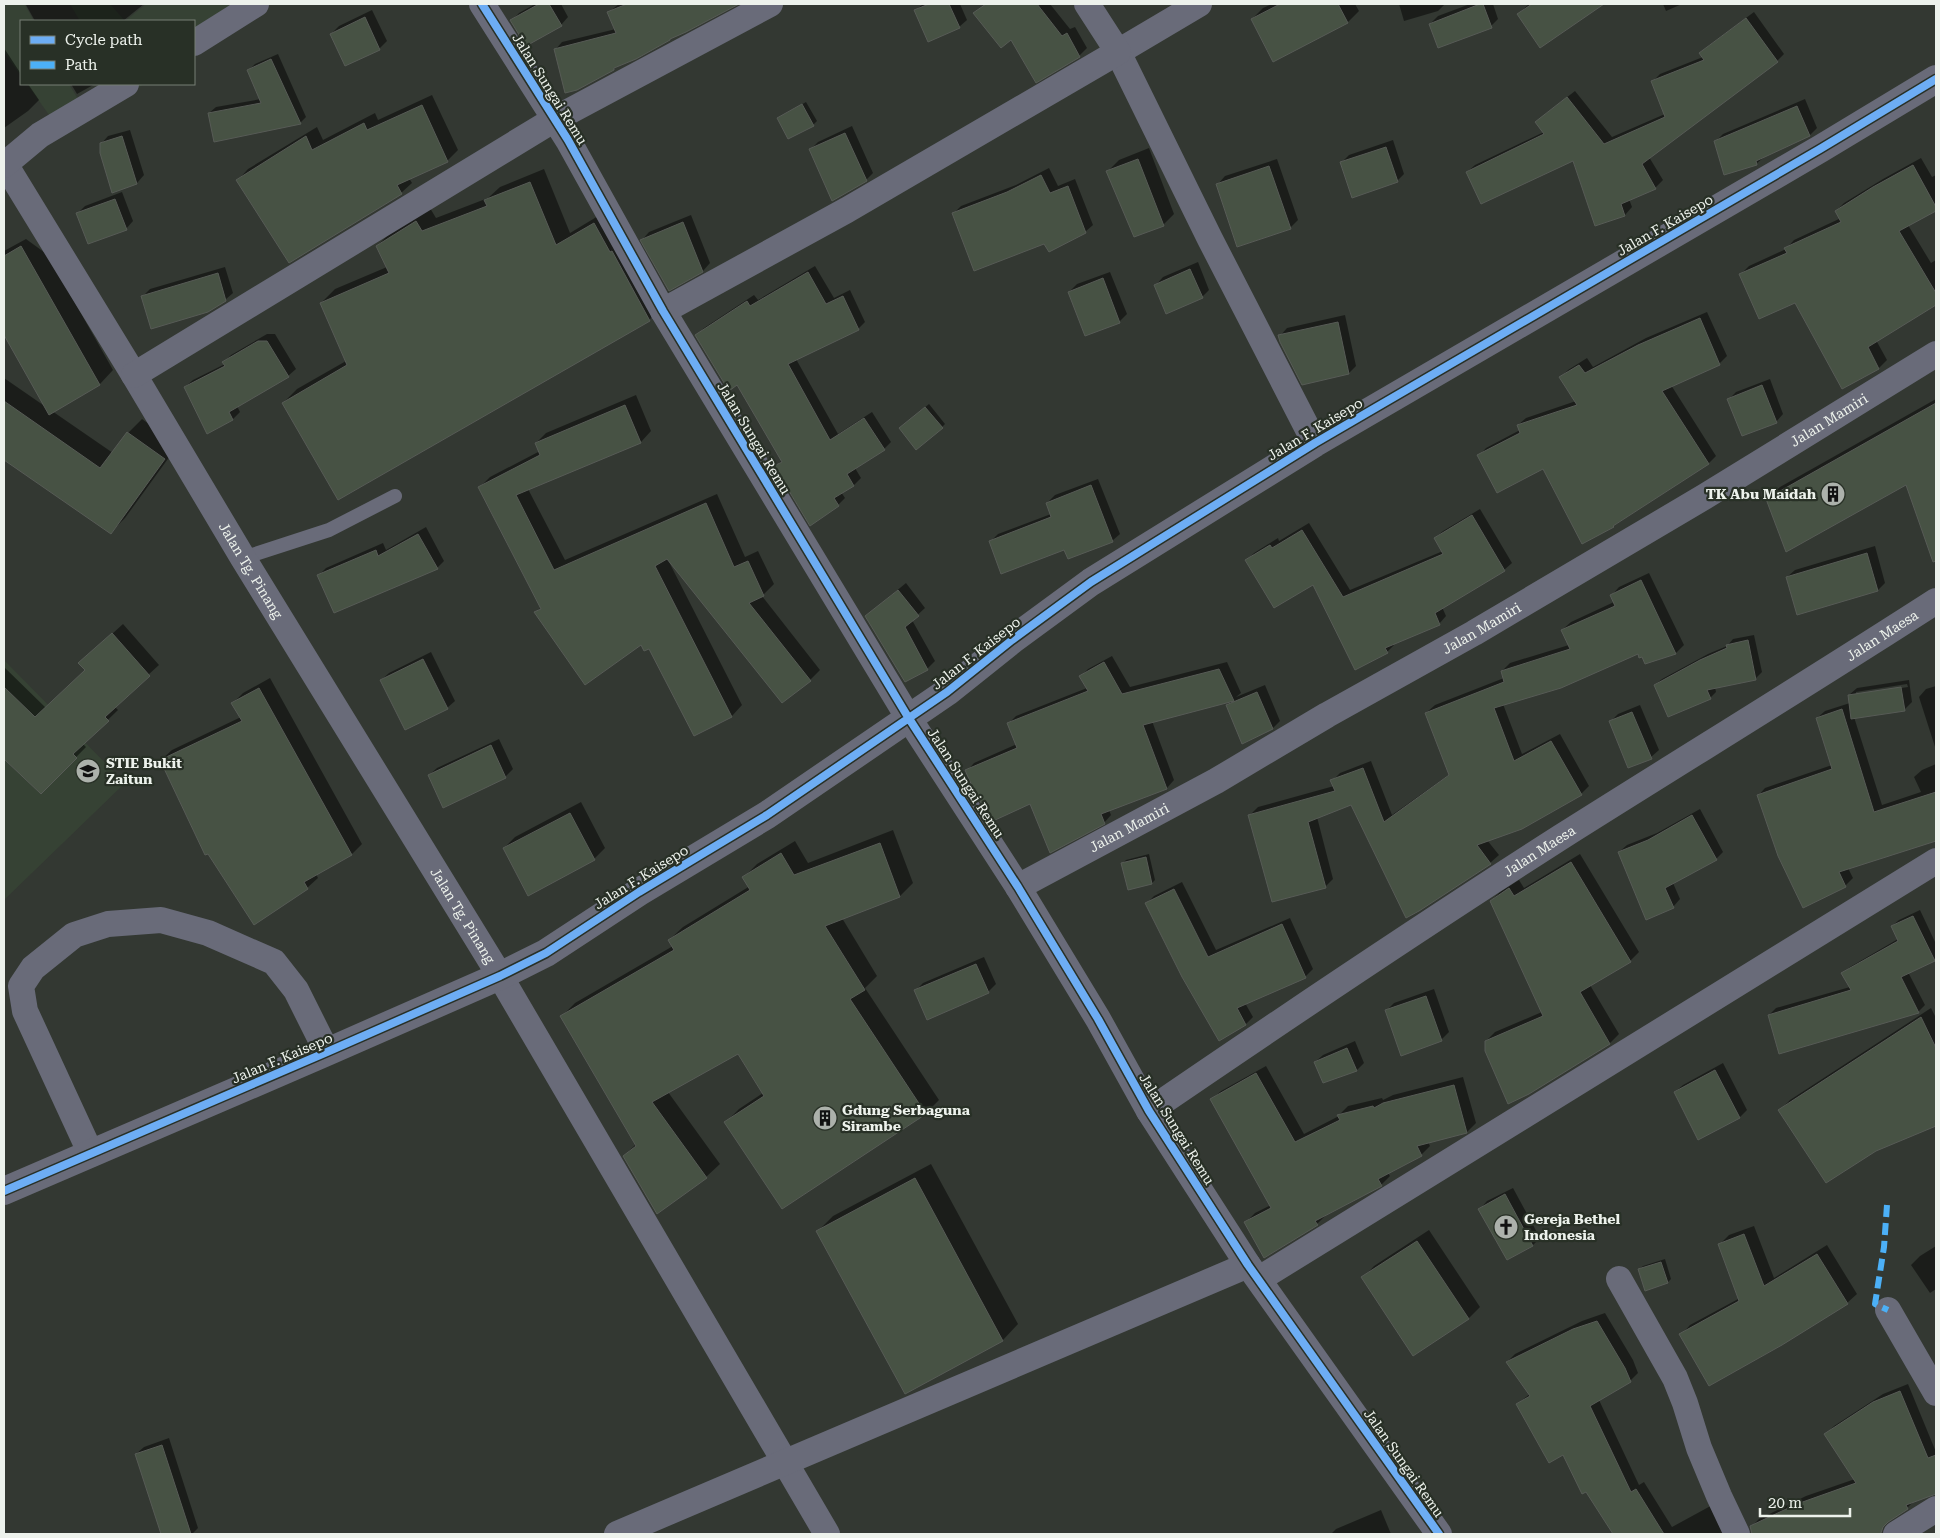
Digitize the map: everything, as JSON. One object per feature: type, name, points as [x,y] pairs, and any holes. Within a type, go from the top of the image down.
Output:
[{"type":"street","points":[[195,42],[256,4]]},
{"type":"street","name":"Jalan Sungai Remu","points":[[482,4],[555,119],[662,311],[908,717],[1018,887],[1098,1020],[1149,1110],[1253,1272],[1439,1534]]},
{"type":"street","points":[[134,375],[555,119],[770,4]]},
{"type":"street","points":[[1087,4],[1118,52],[1210,239],[1315,443]]},
{"type":"street","points":[[662,311],[847,210],[1199,4]]},
{"type":"street","name":"Jalan F. Kaisepo","points":[[4,1191],[328,1052],[500,976],[546,953],[639,892],[767,814],[947,692],[1012,640],[1091,582],[1315,443],[1820,149],[1936,79]]},
{"type":"street","points":[[4,164],[40,135],[124,85]]},
{"type":"street","name":"Jalan Tg. Pinang","points":[[4,164],[500,976],[826,1534]]},
{"type":"street","name":"Jalan Mamiri","points":[[1018,887],[1216,780],[1327,715],[1474,634],[1704,497],[1936,354]]},
{"type":"street","name":"Jalan Maesa","points":[[1149,1110],[1561,837],[1820,676],[1936,601]]},
{"type":"street","points":[[617,1534],[1253,1272],[1936,862]]},
{"type":"street","points":[[91,1154],[25,1011],[21,986],[34,968],[74,935],[108,924],[161,920],[208,933],[274,962],[296,990],[328,1052]]},
{"type":"street","points":[[1619,1279],[1675,1378],[1699,1448],[1737,1534]]},
{"type":"street","points":[[1888,1310],[1936,1393]]},
{"type":"street","points":[[1896,1534],[1936,1510]]},
{"type":"lane","points":[[243,558],[329,530],[395,496]]},
{"type":"shaded area","points":[[4,4],[27,4],[25,5],[33,20],[20,20],[20,75],[4,52]]},
{"type":"shaded area","points":[[70,4],[110,4],[124,20],[79,20]]},
{"type":"shaded area","points":[[146,4],[268,4],[195,51],[195,20],[126,20]]},
{"type":"shaded area","points":[[28,85],[70,85],[78,99],[104,85],[142,85],[64,136]]},
{"type":"shaded area","name":"STIE Bukit Zaitun","points":[[4,660],[125,783],[4,900],[4,759],[41,794],[77,758],[4,687]]},
{"type":"building","points":[[539,4],[549,4],[562,26],[526,46],[510,20]]},
{"type":"building","points":[[627,4],[739,4],[670,39],[636,59],[614,68],[614,70],[577,90],[565,93],[554,49],[616,33],[607,12]]},
{"type":"building","points":[[929,4],[949,4],[960,28],[928,42],[914,10]]},
{"type":"building","points":[[986,4],[1037,4],[1062,36],[1067,33],[1080,57],[1036,83],[1011,40],[1001,48],[973,13]]},
{"type":"building","points":[[1280,4],[1338,4],[1348,23],[1273,62],[1251,19]]},
{"type":"building","points":[[1483,4],[1492,28],[1438,48],[1429,24]]},
{"type":"building","points":[[1532,4],[1604,4],[1540,48],[1517,14]]},
{"type":"building","points":[[365,17],[380,50],[345,66],[330,34]]},
{"type":"building","points":[[1746,18],[1778,62],[1642,164],[1656,189],[1621,204],[1625,216],[1595,226],[1573,161],[1481,204],[1466,172],[1544,134],[1535,122],[1567,97],[1604,144],[1665,117],[1651,81],[1704,60],[1699,53]]},
{"type":"building","points":[[271,59],[301,124],[214,142],[208,113],[261,103],[247,70]]},
{"type":"building","points":[[802,104],[814,126],[788,139],[777,118]]},
{"type":"building","points":[[422,105],[448,162],[397,185],[402,194],[289,263],[236,180],[306,136],[312,150],[364,123],[367,130]]},
{"type":"building","points":[[1797,106],[1810,136],[1756,161],[1757,165],[1724,175],[1714,141]]},
{"type":"building","points":[[845,133],[867,181],[832,201],[809,149]]},
{"type":"building","points":[[122,136],[137,184],[112,193],[100,153],[100,143]]},
{"type":"building","points":[[1386,147],[1398,182],[1352,198],[1340,162]]},
{"type":"building","points":[[1138,159],[1164,226],[1134,237],[1106,171]]},
{"type":"building","points":[[1913,165],[1936,207],[1936,211],[1899,231],[1936,293],[1936,305],[1868,347],[1879,369],[1842,389],[1795,303],[1759,319],[1739,274],[1787,253],[1784,248],[1841,222],[1835,211]]},
{"type":"building","points":[[1269,166],[1291,229],[1237,247],[1216,184]]},
{"type":"building","points":[[1041,175],[1050,193],[1068,186],[1086,233],[1049,252],[1044,244],[974,271],[952,213],[1007,192]]},
{"type":"building","points":[[530,182],[556,245],[594,223],[610,252],[612,251],[650,321],[338,500],[282,403],[347,365],[320,303],[389,273],[376,246],[416,221],[422,231],[487,206],[484,200]]},
{"type":"building","points":[[115,199],[127,230],[88,244],[76,213]]},
{"type":"building","points":[[683,222],[703,272],[669,291],[640,240]]},
{"type":"building","points":[[21,246],[100,385],[49,415],[4,335],[4,256]]},
{"type":"building","points":[[1190,269],[1203,298],[1166,314],[1154,285]]},
{"type":"building","points":[[808,272],[826,304],[843,296],[859,330],[788,364],[830,440],[864,418],[885,450],[847,474],[854,486],[834,498],[839,506],[810,526],[774,466],[782,462],[737,385],[729,391],[695,335],[747,301],[750,306]]},
{"type":"building","points":[[218,273],[226,301],[208,312],[151,329],[141,296]]},
{"type":"building","points":[[1103,278],[1120,323],[1085,336],[1068,292]]},
{"type":"building","points":[[1700,318],[1720,365],[1662,391],[1709,464],[1614,527],[1582,544],[1543,469],[1497,493],[1477,455],[1520,433],[1517,425],[1577,405],[1559,377],[1579,365],[1585,373],[1638,345]]},
{"type":"building","points":[[1338,322],[1349,374],[1302,385],[1278,335]]},
{"type":"building","points":[[258,341],[267,341],[289,377],[229,412],[233,420],[207,434],[184,387],[225,366],[222,362]]},
{"type":"building","points":[[1762,385],[1777,423],[1742,436],[1727,399]]},
{"type":"building","points":[[4,401],[100,468],[127,432],[165,459],[111,534],[4,460]]},
{"type":"building","name":"TK Abu Maidah","points":[[1936,403],[1936,561],[1933,562],[1906,485],[1786,552],[1766,499]]},
{"type":"building","points":[[625,405],[641,443],[516,495],[554,570],[706,503],[734,567],[748,561],[764,596],[749,603],[811,681],[782,703],[667,559],[655,566],[732,717],[694,736],[649,649],[644,651],[641,645],[585,685],[534,612],[541,609],[478,487],[540,455],[535,443]]},
{"type":"building","points":[[925,407],[943,428],[916,450],[899,428]]},
{"type":"building","points":[[1091,485],[1113,542],[1068,559],[1064,550],[1001,574],[989,541],[1051,517],[1046,503]]},
{"type":"building","points":[[1472,515],[1505,571],[1435,613],[1440,625],[1385,648],[1388,653],[1355,670],[1313,585],[1274,608],[1245,560],[1270,545],[1272,548],[1302,530],[1343,597],[1443,554],[1434,538]]},
{"type":"building","points":[[418,534],[438,569],[334,613],[317,575],[376,550],[378,556]]},
{"type":"building","points":[[1867,553],[1878,591],[1797,615],[1786,577]]},
{"type":"building","points":[[1641,580],[1676,654],[1645,664],[1642,657],[1639,658],[1638,654],[1561,688],[1494,708],[1514,761],[1551,741],[1582,795],[1522,829],[1477,845],[1491,864],[1406,918],[1351,805],[1308,822],[1326,888],[1272,902],[1248,815],[1335,791],[1330,780],[1363,768],[1384,822],[1449,775],[1425,713],[1504,682],[1501,671],[1570,649],[1561,630],[1615,606],[1610,595]]},
{"type":"building","points":[[898,590],[919,616],[905,627],[928,670],[905,682],[865,616]]},
{"type":"building","points":[[112,633],[150,676],[105,717],[109,721],[73,754],[77,758],[41,794],[4,759],[4,687],[35,717],[85,670],[78,663]]},
{"type":"building","points":[[1748,640],[1756,680],[1707,690],[1711,699],[1668,717],[1654,685],[1700,660],[1727,648],[1726,645]]},
{"type":"building","points":[[423,659],[448,709],[405,730],[380,680]]},
{"type":"building","points":[[1104,662],[1122,694],[1219,669],[1234,701],[1143,725],[1167,789],[1101,814],[1105,824],[1050,853],[1030,804],[993,821],[976,795],[965,770],[1017,748],[1007,723],[1088,691],[1079,676]]},
{"type":"building","points":[[1901,687],[1905,711],[1851,719],[1848,695]]},
{"type":"building","points":[[259,688],[352,855],[304,882],[308,889],[254,925],[208,854],[205,855],[160,760],[242,721],[231,703]]},
{"type":"building","points":[[1257,692],[1273,729],[1242,744],[1226,705]]},
{"type":"building","points":[[1842,709],[1874,812],[1936,792],[1936,841],[1839,872],[1846,887],[1803,908],[1778,856],[1757,795],[1832,769],[1816,718]]},
{"type":"building","points":[[1632,712],[1652,759],[1628,768],[1609,721]]},
{"type":"building","points":[[491,745],[506,778],[443,808],[428,775]]},
{"type":"building","points":[[570,813],[595,860],[528,896],[503,848]]},
{"type":"building","points":[[1692,815],[1717,860],[1665,888],[1674,908],[1646,920],[1618,852],[1648,840]]},
{"type":"building","points":[[880,843],[900,897],[825,926],[865,990],[850,999],[926,1114],[782,1209],[724,1122],[764,1096],[738,1054],[652,1102],[707,1178],[657,1214],[623,1156],[636,1146],[560,1016],[674,950],[668,940],[750,890],[742,877],[781,853],[794,875]]},
{"type":"building","points":[[1146,857],[1152,884],[1128,890],[1121,863]]},
{"type":"building","points":[[1571,862],[1631,962],[1580,992],[1610,1044],[1529,1094],[1508,1104],[1485,1051],[1485,1041],[1543,1016],[1490,901],[1509,888],[1514,896]]},
{"type":"building","points":[[1174,889],[1208,957],[1282,924],[1306,978],[1237,1008],[1246,1025],[1219,1041],[1182,977],[1145,903]]},
{"type":"building","points":[[1913,916],[1935,961],[1901,977],[1919,1013],[1779,1054],[1768,1015],[1851,990],[1841,973],[1898,941],[1891,926]]},
{"type":"building","points":[[976,964],[989,993],[927,1020],[914,990]]},
{"type":"building","points":[[1426,996],[1442,1041],[1401,1056],[1385,1010]]},
{"type":"building","points":[[1921,1017],[1936,1048],[1936,1126],[1876,1151],[1826,1183],[1778,1110]]},
{"type":"building","points":[[1347,1048],[1357,1071],[1323,1083],[1314,1062]]},
{"type":"building","points":[[1715,1070],[1740,1118],[1698,1140],[1674,1092]]},
{"type":"building","points":[[1256,1073],[1295,1142],[1340,1120],[1337,1115],[1373,1106],[1374,1108],[1383,1103],[1454,1085],[1467,1133],[1417,1146],[1422,1156],[1378,1179],[1382,1186],[1315,1221],[1318,1225],[1264,1258],[1244,1222],[1271,1208],[1210,1099]]},
{"type":"building","points":[[915,1178],[1003,1341],[905,1394],[816,1231]]},
{"type":"building","name":"Gereja Bethel Indonesia","points":[[1505,1194],[1533,1246],[1507,1260],[1478,1209]]},
{"type":"building","points":[[1744,1234],[1764,1286],[1817,1254],[1848,1304],[1782,1345],[1709,1386],[1679,1334],[1739,1301],[1718,1244]]},
{"type":"building","points":[[1417,1241],[1469,1319],[1413,1356],[1361,1277]]},
{"type":"building","points":[[1661,1262],[1668,1283],[1645,1291],[1638,1269]]},
{"type":"building","points":[[1597,1321],[1625,1368],[1631,1382],[1590,1406],[1631,1492],[1636,1489],[1664,1534],[1613,1534],[1586,1492],[1582,1494],[1563,1455],[1549,1463],[1516,1404],[1530,1396],[1506,1362],[1573,1329]]},
{"type":"building","points":[[1900,1391],[1928,1458],[1936,1455],[1936,1494],[1906,1505],[1908,1509],[1888,1522],[1883,1527],[1881,1533],[1878,1534],[1752,1534],[1750,1526],[1797,1504],[1856,1483],[1824,1434],[1873,1402]]},
{"type":"building","points":[[162,1445],[191,1534],[161,1534],[135,1454]]},
{"type":"marked path","points":[[1887,1205],[1884,1247],[1875,1304],[1888,1310]]},
{"type":"cycle path","points":[[482,4],[568,140],[663,311],[908,717],[1018,887],[1098,1019],[1149,1111],[1248,1265],[1439,1534]]},
{"type":"cycle path","points":[[4,1191],[327,1052],[500,976],[546,953],[639,892],[767,815],[947,692],[1012,640],[1091,582],[1315,443],[1820,149],[1936,79]]},
{"type":"place","name":"TK Abu Maidah","points":[[1833,494]]},
{"type":"place","name":"STIE Bukit Zaitun","points":[[88,771]]},
{"type":"place","name":"Gdung Serbaguna Sirambe","points":[[825,1118]]},
{"type":"place","name":"Gereja Bethel Indonesia","points":[[1506,1227]]}]
